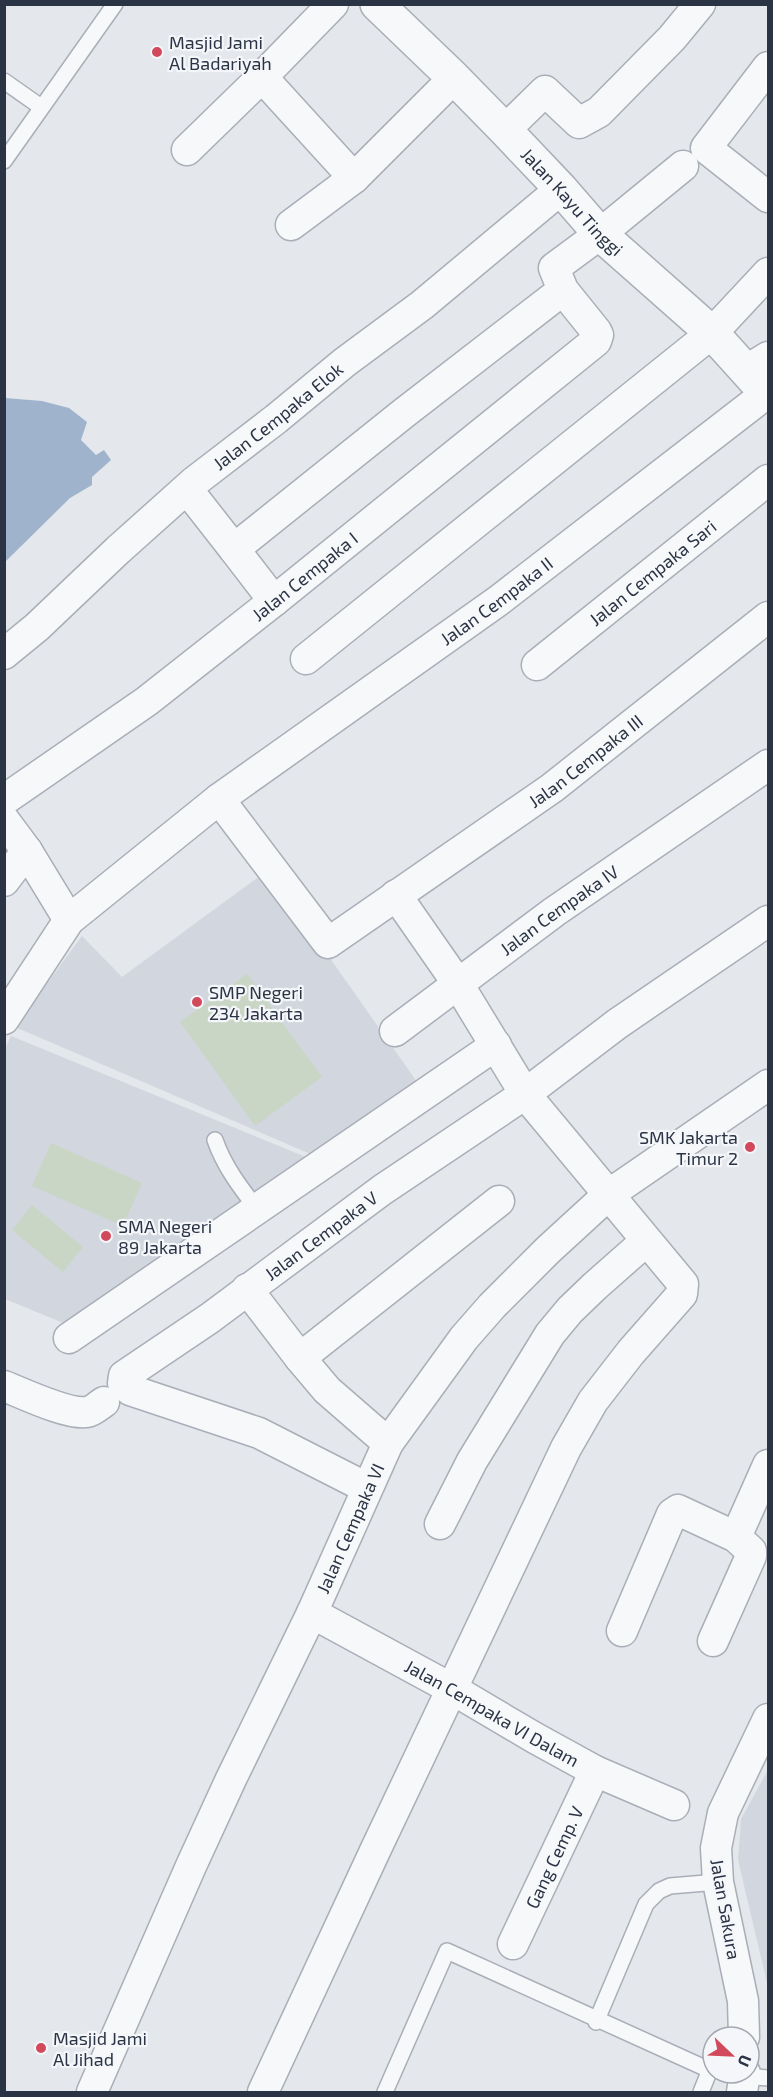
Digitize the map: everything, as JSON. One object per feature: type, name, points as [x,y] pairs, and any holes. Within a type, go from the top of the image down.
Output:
[{"type":"street","points":[[187,150],[333,4]]},
{"type":"street","name":"Jalan Kayu Tinggi","points":[[377,4],[505,130],[600,234],[763,379]]},
{"type":"street","points":[[505,130],[545,91],[579,123],[599,112],[672,38],[700,4]]},
{"type":"street","points":[[767,72],[706,148],[768,197]]},
{"type":"street","points":[[262,77],[354,178]]},
{"type":"street","points":[[291,225],[354,178],[454,78]]},
{"type":"street","points":[[234,549],[404,413],[564,290],[554,268],[600,234],[683,166]]},
{"type":"street","name":"Jalan Cempaka Elok","points":[[4,654],[37,627],[118,550],[187,489],[345,362],[422,305],[561,189]]},
{"type":"street","points":[[306,659],[712,333],[768,273]]},
{"type":"street","name":"Jalan Cempaka I","points":[[4,800],[147,701],[274,602],[596,341],[598,335],[564,290]]},
{"type":"street","name":"Jalan Cempaka II","points":[[4,1019],[69,920],[219,799],[498,601],[763,379]]},
{"type":"street","name":"Jalan Cempaka Sari","points":[[537,665],[768,480]]},
{"type":"street","points":[[187,489],[274,602]]},
{"type":"street","name":"Jalan Cempaka III","points":[[219,799],[328,943],[552,788],[768,617]]},
{"type":"street","name":"Jalan Cempaka IV","points":[[395,1031],[554,912],[768,765]]},
{"type":"street","points":[[4,820],[27,851],[69,920]]},
{"type":"street","points":[[4,881],[27,851]]},
{"type":"street","points":[[264,2092],[578,1425],[606,1384],[683,1292],[683,1284],[525,1094],[458,984],[396,895]]},
{"type":"street","name":"Jalan Cempaka V","points":[[114,1393],[124,1376],[210,1318],[382,1190],[525,1094],[618,1024],[768,921]]},
{"type":"street","points":[[69,1338],[496,1045]]},
{"type":"street","name":"Jalan Cempaka VI","points":[[92,2092],[216,1811],[312,1613],[388,1443],[437,1374],[492,1306],[548,1250],[608,1195],[768,1085]]},
{"type":"street","points":[[300,1358],[499,1201]]},
{"type":"street","points":[[440,1524],[472,1461],[550,1334],[570,1310],[646,1241]]},
{"type":"street","points":[[247,1289],[300,1358],[340,1404],[388,1443]]},
{"type":"street","points":[[4,1386],[63,1409],[88,1412],[114,1393],[130,1390],[259,1433],[367,1488]]},
{"type":"street","points":[[736,1537],[768,1465]]},
{"type":"street","points":[[622,1631],[674,1511],[683,1512],[736,1537],[751,1551],[752,1556],[713,1641]]},
{"type":"street","name":"Jalan Cempaka VI Dalam","points":[[312,1613],[452,1689],[595,1771],[674,1805]]},
{"type":"street","name":"Jalan Sakura","points":[[744,2025],[743,2001],[718,1882],[716,1848],[723,1813],[768,1719]]},
{"type":"street","name":"Gang Cemp. V","points":[[513,1944],[595,1771]]},
{"type":"lane","points":[[4,160],[114,5]]},
{"type":"lane","points":[[4,81],[40,107]]},
{"type":"lane","points":[[215,1140],[236,1182],[257,1209]]},
{"type":"lane","points":[[597,2021],[646,1904],[659,1891],[670,1886],[718,1882]]},
{"type":"lane","points":[[385,2092],[447,1951],[597,2021],[705,2068],[709,2072],[701,2092]]},
{"type":"shaded area","name":"SMP Negeri 234 Jakarta","points":[[268,870],[422,1089],[322,1159],[15,1027],[82,936],[122,977]]},
{"type":"shaded area","name":"SMA Negeri 89 Jakarta","points":[[11,1036],[318,1162],[73,1327],[5,1299],[4,1051]]},
{"type":"shaded area","points":[[768,1770],[768,1987],[738,1860],[741,1819]]},
{"type":"green space","points":[[247,974],[322,1077],[255,1126],[180,1022]]},
{"type":"green space","points":[[51,1143],[142,1183],[123,1226],[32,1186]]},
{"type":"green space","points":[[32,1205],[83,1247],[63,1272],[12,1230]]},
{"type":"water","points":[[5,398],[42,401],[69,408],[87,422],[81,440],[96,455],[104,450],[111,460],[92,477],[92,485],[70,498],[5,562]]},
{"type":"place","name":"Masjid Jami Al Badariyah","points":[[157,52]]},
{"type":"place","name":"SMP Negeri 234 Jakarta","points":[[197,1002]]},
{"type":"place","name":"SMK Jakarta Timur 2","points":[[750,1147]]},
{"type":"place","name":"SMA Negeri 89 Jakarta","points":[[106,1236]]},
{"type":"place","name":"Masjid Jami Al Jihad","points":[[41,2048]]}]
